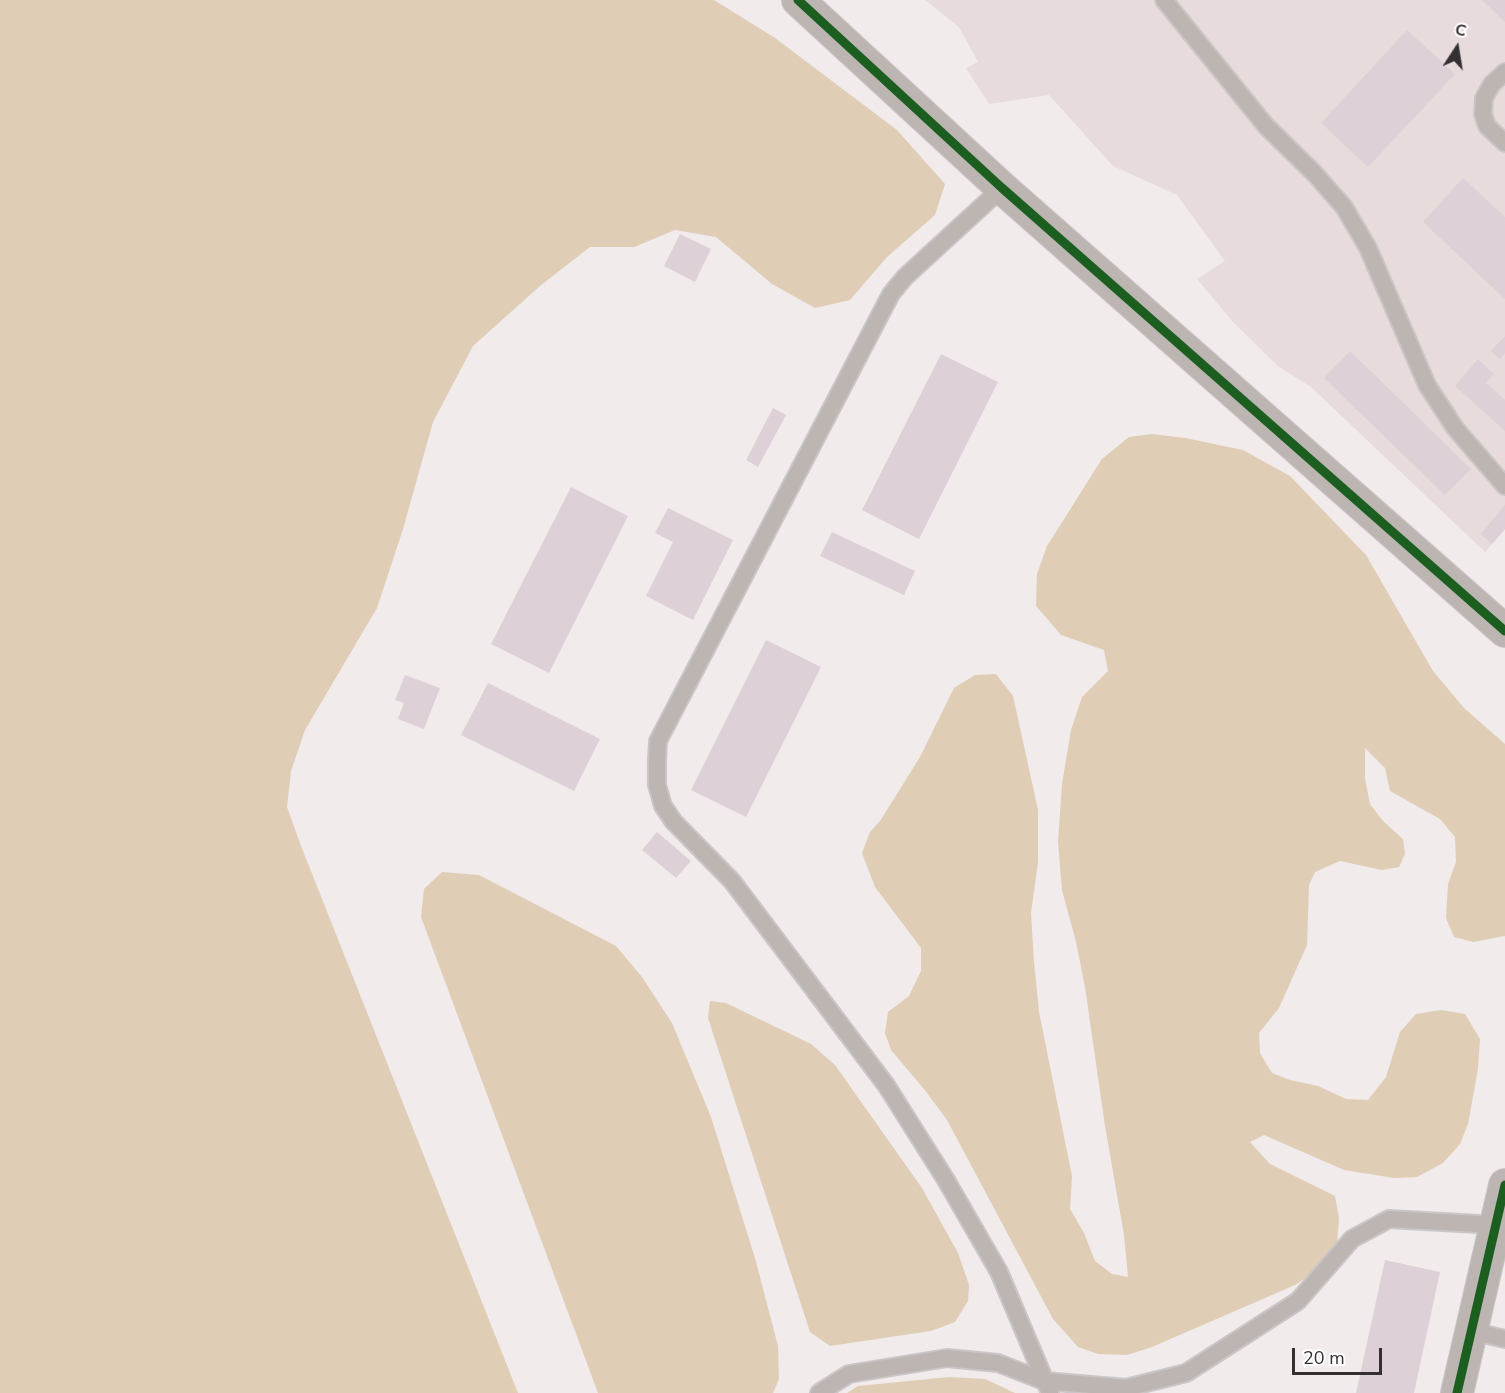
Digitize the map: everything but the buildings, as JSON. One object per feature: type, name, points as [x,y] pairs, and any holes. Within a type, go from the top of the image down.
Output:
[{"type":"street","points":[[798,0],[1002,188],[1505,631]]},
{"type":"street","points":[[1457,1393],[1505,1185]]},
{"type":"lane","points":[[1164,0],[1266,126],[1314,173],[1344,207],[1368,248],[1427,385],[1455,428],[1505,486]]},
{"type":"lane","points":[[1505,72],[1492,84],[1485,98],[1483,114],[1486,126],[1505,143]]},
{"type":"lane","points":[[1002,188],[904,277],[891,294],[658,741],[657,785],[663,806],[674,822],[732,880],[886,1085],[946,1180],[999,1272],[1047,1387]]},
{"type":"lane","points":[[819,1393],[849,1374],[947,1358],[998,1363],[1047,1387],[1126,1388],[1186,1373],[1298,1301],[1352,1239],[1389,1219],[1496,1225]]},
{"type":"lane","points":[[1471,1331],[1505,1339]]},
{"type":"shaded area","points":[[0,0],[714,0],[775,38],[897,130],[945,184],[935,215],[887,257],[850,300],[815,308],[772,284],[716,237],[675,230],[634,247],[590,247],[540,286],[473,346],[433,422],[403,529],[377,608],[305,730],[291,771],[287,807],[518,1393],[0,1393]]},
{"type":"shaded area","points":[[925,0],[1505,0],[1505,529],[1485,552],[1311,387],[1279,367],[1233,322],[1197,279],[1225,261],[1177,195],[1113,166],[1049,95],[989,104],[966,68],[978,62],[959,27]]},
{"type":"shaded area","points":[[1152,434],[1243,450],[1290,476],[1366,555],[1433,671],[1464,708],[1505,744],[1505,936],[1473,942],[1454,937],[1446,918],[1448,884],[1456,862],[1455,837],[1440,819],[1390,791],[1385,768],[1365,748],[1365,779],[1370,804],[1383,821],[1403,839],[1405,854],[1399,867],[1382,870],[1340,861],[1315,872],[1309,885],[1307,945],[1279,1008],[1259,1033],[1260,1053],[1272,1073],[1290,1080],[1318,1086],[1346,1099],[1368,1100],[1386,1077],[1400,1032],[1416,1014],[1441,1010],[1465,1014],[1480,1039],[1478,1069],[1468,1124],[1460,1144],[1443,1163],[1417,1177],[1394,1178],[1344,1170],[1264,1135],[1250,1142],[1270,1164],[1335,1196],[1339,1218],[1337,1246],[1327,1264],[1295,1285],[1152,1347],[1127,1355],[1098,1354],[1078,1347],[1053,1319],[947,1120],[891,1050],[885,1033],[888,1012],[909,996],[921,971],[921,948],[875,887],[862,853],[870,832],[880,821],[920,757],[954,688],[975,675],[996,674],[1013,696],[1038,810],[1038,862],[1031,913],[1034,962],[1039,1012],[1072,1176],[1070,1209],[1084,1233],[1095,1261],[1112,1274],[1128,1277],[1124,1235],[1105,1126],[1085,987],[1062,890],[1058,842],[1062,784],[1071,730],[1082,697],[1108,671],[1104,650],[1061,635],[1036,606],[1037,574],[1047,546],[1102,459],[1129,437]]},
{"type":"shaded area","points":[[442,872],[479,875],[616,946],[642,977],[672,1023],[711,1117],[755,1258],[778,1346],[779,1379],[773,1393],[598,1393],[421,917],[424,889]]},
{"type":"shaded area","points":[[710,1001],[726,1003],[811,1044],[835,1065],[922,1188],[958,1253],[969,1285],[968,1301],[955,1322],[931,1331],[830,1346],[810,1332],[708,1018]]},
{"type":"shaded area","points":[[949,1377],[985,1379],[1015,1393],[847,1393],[858,1386]]},
{"type":"cycle path","points":[[798,0],[1002,188],[1505,631]]},
{"type":"cycle path","points":[[1457,1393],[1505,1185]]}]
